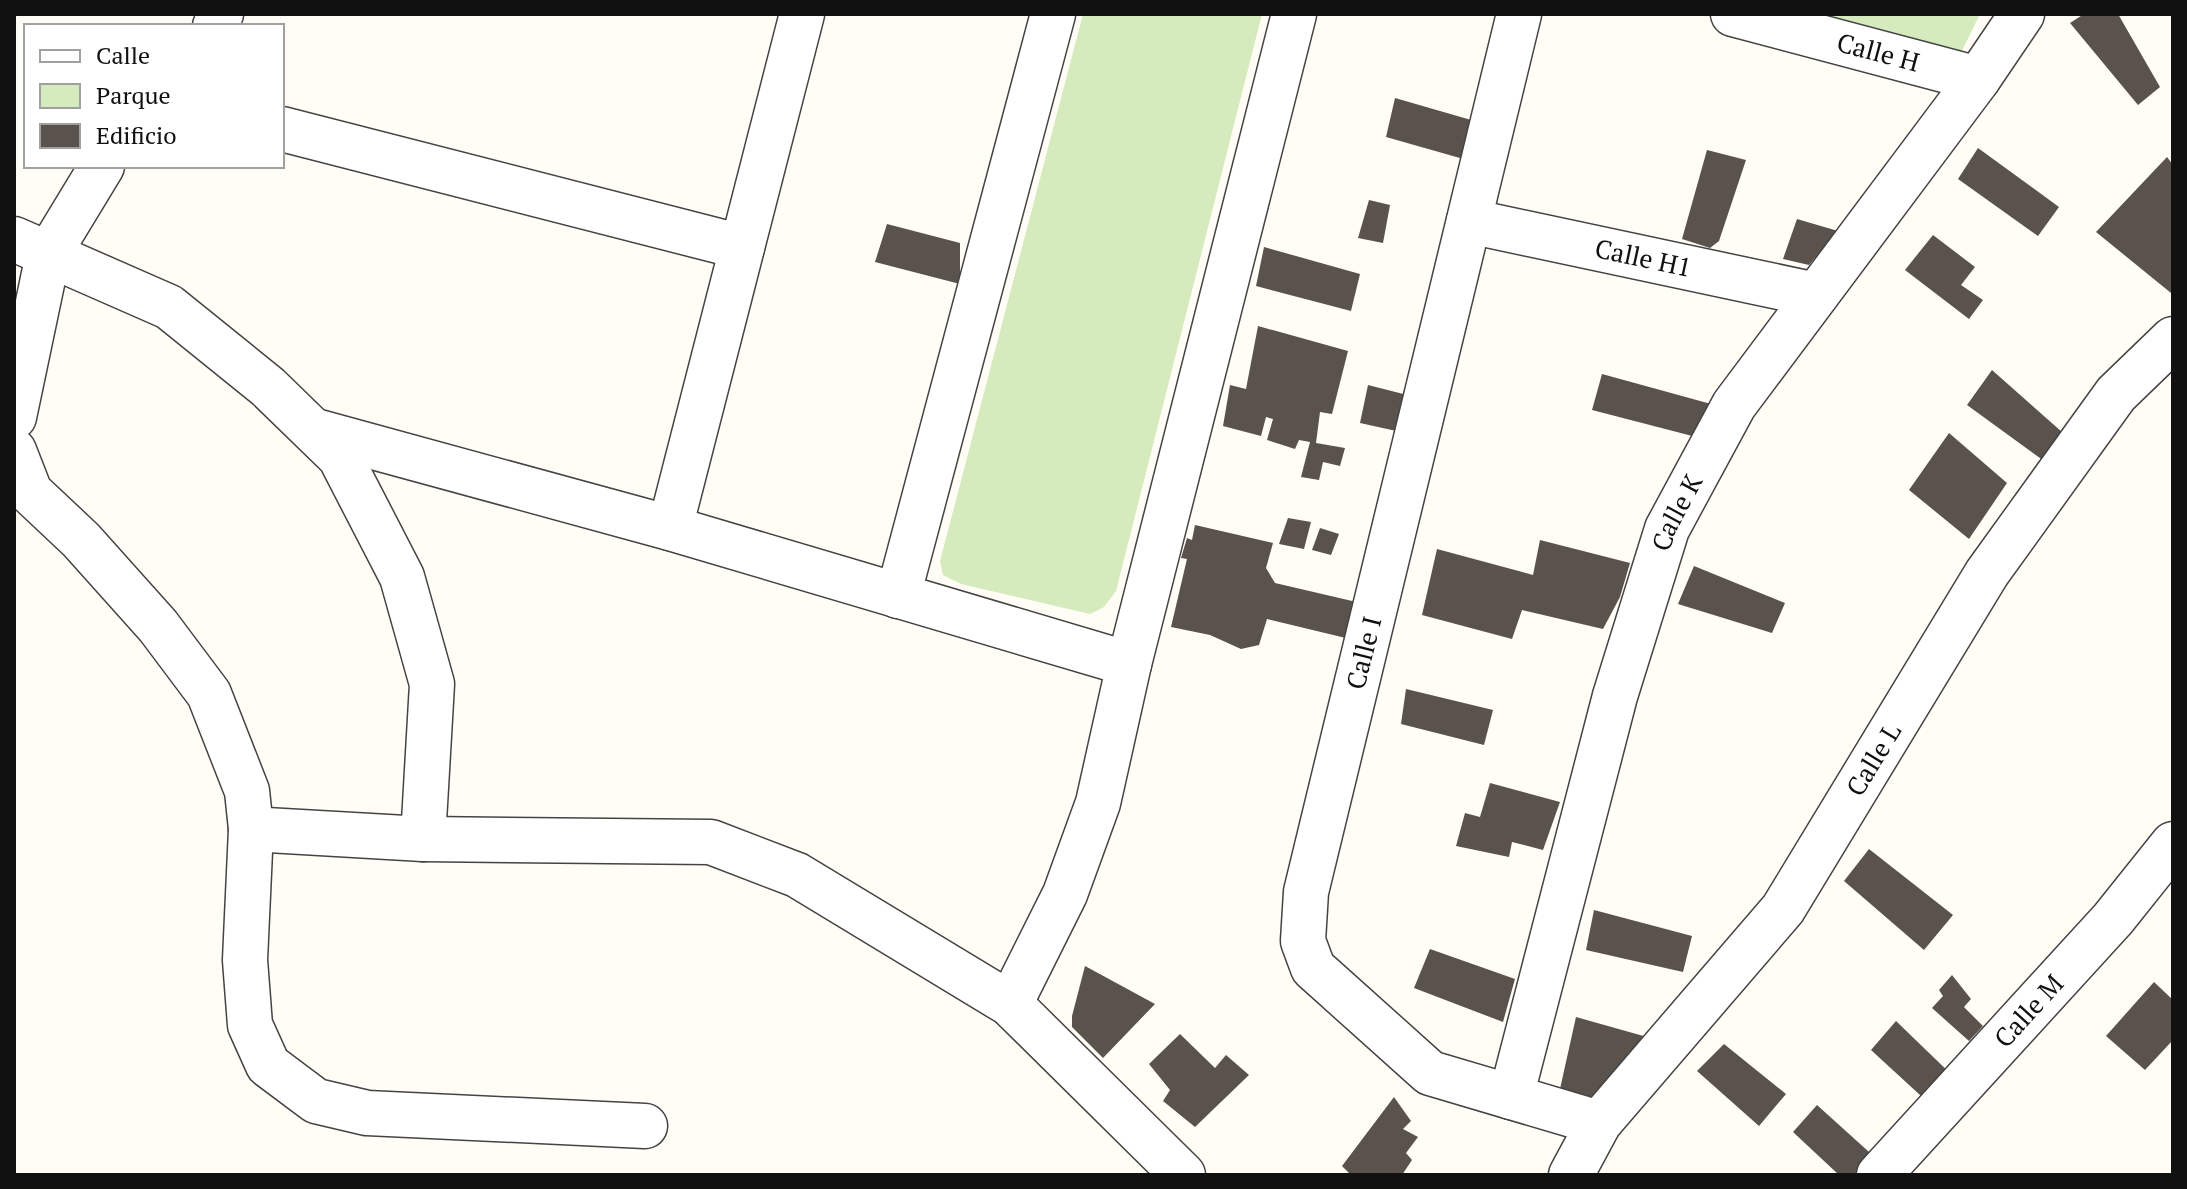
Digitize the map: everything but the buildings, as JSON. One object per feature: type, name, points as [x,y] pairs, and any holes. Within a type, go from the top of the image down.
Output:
[{"type":"street","points":[[670,528],[802,14]]},
{"type":"street","points":[[898,596],[1053,14]]},
{"type":"street","points":[[1010,1004],[1065,894],[1098,803],[1129,664],[1294,14]]},
{"type":"street","name":"Calle I","points":[[1519,14],[1306,892],[1303,941],[1313,968],[1430,1073],[1599,1123]]},
{"type":"street","name":"Calle H","points":[[1733,14],[1978,79]]},
{"type":"street","name":"Calle K","points":[[1511,1097],[1615,696],[1667,529],[1734,405],[1978,79],[2022,14]]},
{"type":"street","points":[[284,130],[742,247]]},
{"type":"street","points":[[14,417],[31,247],[100,168]]},
{"type":"street","name":"Calle H1","points":[[1469,221],[1816,295]]},
{"type":"street","points":[[31,247],[169,307],[268,387],[340,457],[402,577],[432,684],[423,839]]},
{"type":"street","name":"Calle L","points":[[1571,1175],[1599,1123],[1783,909],[1987,573],[2116,394],[2173,339]]},
{"type":"street","points":[[315,431],[670,528],[1129,664]]},
{"type":"street","points":[[14,451],[30,492],[81,540],[158,626],[209,694],[247,791],[251,829],[245,960],[250,1025],[268,1065],[316,1101],[367,1113],[645,1126]]},
{"type":"street","points":[[251,829],[423,839],[711,842],[797,875],[1010,1004],[1183,1175]]},
{"type":"street","name":"Calle M","points":[[1879,1175],[2113,919],[2173,844]]},
{"type":"green space","points":[[1083,14],[1262,14],[1116,591],[1104,607],[1090,614],[961,584],[943,575],[940,561]]},
{"type":"green space","points":[[1777,14],[1980,14],[1953,69]]}]
